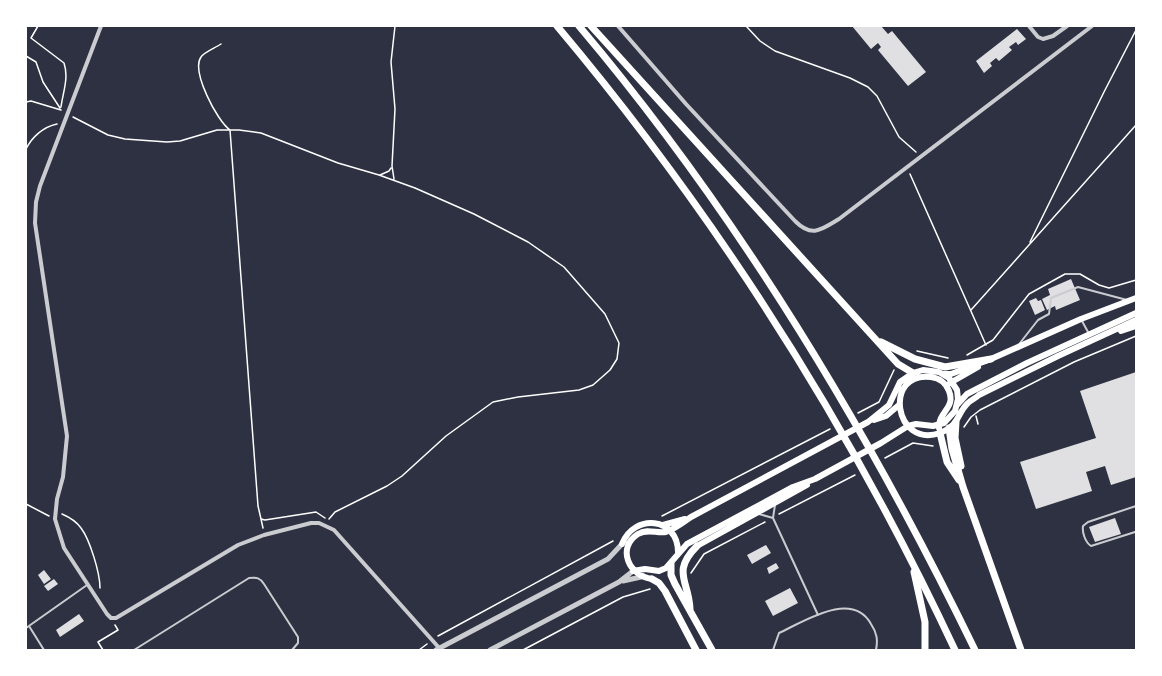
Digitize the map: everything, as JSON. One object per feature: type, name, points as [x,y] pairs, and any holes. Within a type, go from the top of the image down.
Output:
[{"type":"highway","points":[[557,26],[641,132],[726,249],[830,410],[871,483],[955,651]]},
{"type":"highway","points":[[579,26],[657,122],[704,185],[771,284],[844,403],[931,562],[975,651]]},
{"type":"highway","points":[[591,26],[898,364],[913,373]]},
{"type":"highway","points":[[876,339],[915,360],[945,367],[991,359]]},
{"type":"highway","points":[[953,420],[963,487]]},
{"type":"highway","points":[[949,428],[952,449],[963,487],[1021,651]]},
{"type":"highway","points":[[939,429],[947,462],[963,487]]},
{"type":"highway","points":[[690,612],[690,600],[683,583],[683,567],[689,554],[697,546]]},
{"type":"highway","points":[[911,561],[925,622],[925,651]]},
{"type":"highway","points":[[671,564],[673,579],[712,651]]},
{"type":"highway","points":[[652,579],[661,585],[696,651]]},
{"type":"main road","points":[[868,422],[889,405],[900,382],[913,373],[928,370],[951,374],[1133,299]]},
{"type":"main road","points":[[957,405],[967,394],[1089,333],[1137,313]]},
{"type":"main road","points":[[939,429],[939,418],[948,408],[950,392],[945,384],[930,377],[915,380],[903,391],[899,405],[900,414],[908,426],[927,434],[939,429],[953,420],[963,412],[968,402],[979,395],[1137,320]]},
{"type":"main road","points":[[1097,338],[1137,326]]},
{"type":"main road","points":[[945,384],[953,382],[991,359]]},
{"type":"main road","points":[[697,546],[757,514],[908,426],[916,424],[939,429],[949,428],[957,405],[958,393],[953,382],[944,374]]},
{"type":"main road","points":[[652,579],[641,577],[633,572],[627,557],[628,547],[634,538],[648,531],[670,530],[868,422],[886,416],[899,405]]},
{"type":"main road","points":[[881,443],[916,431]]},
{"type":"main road","points":[[633,572],[659,571],[671,564],[687,544],[793,486],[815,479]]},
{"type":"main road","points":[[662,525],[691,517]]},
{"type":"main road","points":[[622,544],[628,533],[638,525],[650,523],[662,525],[670,530],[678,544],[677,555]]},
{"type":"street","points":[[101,26],[40,186],[35,223],[67,436],[63,477],[55,519],[64,548],[111,618],[122,616],[227,551],[264,535],[311,523],[326,525],[334,530],[439,650],[608,559],[619,550],[622,544]]},
{"type":"street","points":[[618,26],[686,104],[795,221],[805,229],[818,231],[839,219],[1092,26]]},
{"type":"street","points":[[1029,26],[1038,37],[1043,39],[1053,36],[1067,26]]},
{"type":"street","points":[[490,651],[619,582],[633,572]]},
{"type":"street","points":[[619,582],[641,577]]},
{"type":"lane","points":[[1015,348],[1038,320],[1050,314],[1051,298],[1078,288],[1133,299]]},
{"type":"lane","points":[[1081,319],[1089,333],[1097,338]]},
{"type":"lane","points":[[775,503],[773,518],[819,615]]},
{"type":"lane","points":[[1135,532],[1091,546],[1083,530],[1085,523],[1137,506]]},
{"type":"lane","points":[[757,514],[773,518]]},
{"type":"lane","points":[[134,651],[249,578],[256,577],[260,578],[298,637],[298,644],[292,651]]},
{"type":"lane","points":[[44,651],[27,627],[88,584]]},
{"type":"lane","points":[[773,651],[779,633],[819,615],[848,607],[860,610],[869,619],[876,632],[876,651]]},
{"type":"path","points":[[38,26],[31,38],[64,63],[66,69],[60,109]]},
{"type":"path","points":[[394,180],[392,166],[395,109],[391,62],[395,26]]},
{"type":"path","points":[[746,26],[760,40],[789,58],[850,78],[868,87],[877,96],[899,137],[922,156]]},
{"type":"path","points":[[1028,245],[1098,102],[1137,30]]},
{"type":"path","points":[[221,44],[201,56],[199,61],[202,82],[210,104],[222,124],[230,130],[257,494],[264,535]]},
{"type":"path","points":[[26,56],[36,63],[43,82],[60,109]]},
{"type":"path","points":[[26,102],[31,101],[60,109]]},
{"type":"path","points":[[68,114],[108,135],[125,139],[180,141],[217,130],[261,133],[338,163],[394,180],[445,200],[528,242],[564,267],[605,314],[614,328],[619,343],[617,359],[610,370],[593,385],[579,390],[493,402],[446,436],[402,476],[335,512],[329,517],[326,525]]},
{"type":"path","points":[[26,150],[30,140],[41,131],[64,123]]},
{"type":"path","points":[[971,310],[1137,125]]},
{"type":"path","points":[[380,175],[389,171],[392,166]]},
{"type":"path","points":[[907,167],[986,345]]},
{"type":"path","points":[[955,438],[971,417],[980,410],[1074,362],[1137,336]]},
{"type":"path","points":[[976,416],[978,424]]},
{"type":"path","points":[[878,462],[913,443],[942,445]]},
{"type":"path","points":[[689,574],[704,554],[858,473]]},
{"type":"path","points":[[26,504],[55,519]]},
{"type":"path","points":[[56,511],[71,518],[82,528],[98,576],[100,586],[98,601]]},
{"type":"path","points":[[261,519],[315,512],[324,516],[326,525]]},
{"type":"path","points":[[418,651],[431,640],[615,540]]},
{"type":"path","points":[[523,651],[623,597],[661,585]]},
{"type":"path","points":[[103,651],[98,642],[118,630],[111,618]]},
{"type":"building","points":[[852,26],[881,26],[888,34],[892,31],[926,72],[908,86],[878,50],[881,47],[878,43],[871,49]]},
{"type":"building","points":[[1017,29],[1026,39],[1018,45],[1016,42],[1009,47],[1012,50],[999,61],[996,58],[990,63],[992,66],[984,73],[976,61]]},
{"type":"building","points":[[1071,279],[1080,300],[1056,310],[1055,306],[1047,310],[1042,299],[1050,295],[1048,289]]},
{"type":"building","points":[[1036,298],[1038,301],[1041,300],[1045,310],[1035,315],[1029,301]]},
{"type":"building","points":[[1136,372],[1136,477],[1111,485],[1105,466],[1086,472],[1092,491],[1036,509],[1020,462],[1096,438],[1080,391]]},
{"type":"building","points":[[1115,518],[1121,534],[1095,542],[1089,527]]},
{"type":"building","points":[[766,545],[771,553],[752,564],[747,555]]},
{"type":"building","points":[[776,563],[779,568],[769,574],[767,568]]},
{"type":"building","points":[[44,570],[51,579],[44,584],[38,575]]},
{"type":"building","points":[[54,579],[58,584],[48,591],[44,586]]},
{"type":"building","points":[[790,588],[798,603],[773,616],[765,601]]},
{"type":"building","points":[[79,614],[84,621],[60,637],[56,630]]}]
